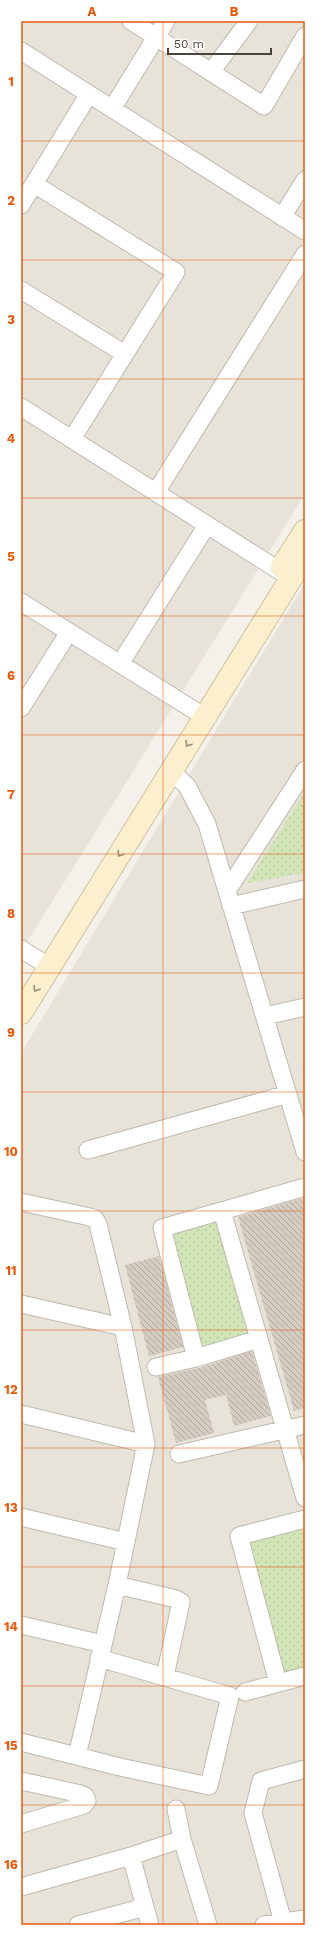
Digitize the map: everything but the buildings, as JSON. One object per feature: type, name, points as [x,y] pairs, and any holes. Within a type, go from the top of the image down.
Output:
[{"type":"street","points":[[132,21],[264,106],[305,36]]},
{"type":"street","points":[[112,109],[166,21]]},
{"type":"street","points":[[211,72],[249,21]]},
{"type":"street","points":[[21,51],[305,231]]},
{"type":"street","points":[[21,205],[89,94]]},
{"type":"street","points":[[282,217],[305,180]]},
{"type":"street","points":[[34,184],[176,272],[72,439]]},
{"type":"street","points":[[156,492],[305,254]]},
{"type":"street","points":[[21,290],[125,354]]},
{"type":"street","points":[[21,407],[285,575]]},
{"type":"street","points":[[120,664],[207,525]]},
{"type":"street","points":[[21,986],[36,958],[199,713],[285,575],[305,531]]},
{"type":"street","points":[[285,575],[305,556]]},
{"type":"street","points":[[21,602],[199,713]]},
{"type":"street","points":[[21,708],[69,632]]},
{"type":"street","points":[[21,1013],[36,958],[171,771],[199,713]]},
{"type":"street","points":[[229,898],[305,770]]},
{"type":"street","points":[[171,771],[187,786],[207,824],[305,1152]]},
{"type":"street","points":[[229,898],[305,889]]},
{"type":"street","points":[[264,1016],[305,1007]]},
{"type":"street","points":[[88,1150],[288,1094]]},
{"type":"street","points":[[196,1358],[162,1228],[305,1187]]},
{"type":"street","points":[[21,1202],[95,1219],[98,1224],[123,1327],[146,1444],[117,1585],[77,1756]]},
{"type":"street","points":[[222,1211],[305,1498]]},
{"type":"street","points":[[21,1304],[123,1327]]},
{"type":"street","points":[[156,1367],[196,1358],[259,1339]]},
{"type":"street","points":[[21,1414],[146,1444]]},
{"type":"street","points":[[180,1454],[305,1425]]},
{"type":"street","points":[[21,1517],[126,1542]]},
{"type":"street","points":[[278,1683],[239,1536],[305,1519]]},
{"type":"street","points":[[117,1585],[176,1599],[181,1602],[165,1676]]},
{"type":"street","points":[[21,1625],[101,1651],[165,1676],[230,1696],[209,1786],[21,1742]]},
{"type":"street","points":[[245,1692],[305,1676]]},
{"type":"street","points":[[283,1922],[254,1813],[255,1802],[261,1781],[305,1769]]},
{"type":"street","points":[[21,1781],[81,1794],[85,1796],[86,1801],[84,1805],[21,1824]]},
{"type":"street","points":[[176,1810],[182,1839],[208,1925]]},
{"type":"street","points":[[21,1887],[131,1856],[182,1839]]},
{"type":"street","points":[[131,1856],[150,1925]]},
{"type":"street","points":[[78,1925],[145,1907]]},
{"type":"street","points":[[264,1925],[305,1918]]},
{"type":"shaded area","points":[[21,21],[305,21],[305,494],[21,952]]},
{"type":"shaded area","points":[[305,583],[305,1925],[21,1925],[21,1053]]},
{"type":"green space","points":[[305,792],[305,873],[247,883]]},
{"type":"green space","points":[[217,1219],[250,1335],[201,1349],[168,1233]]},
{"type":"green space","points":[[303,1528],[305,1535],[305,1670],[284,1676],[250,1542]]}]
